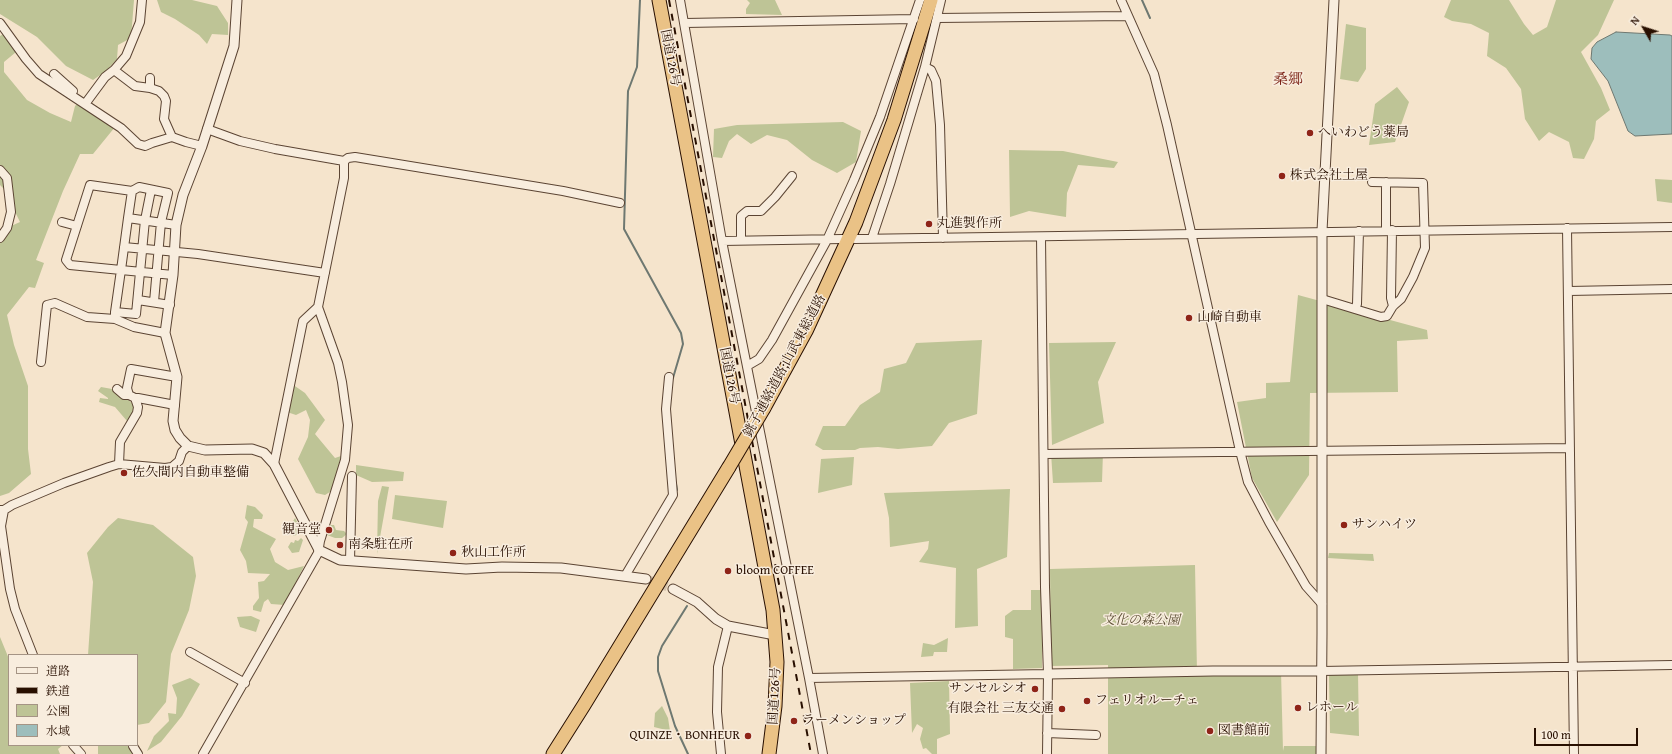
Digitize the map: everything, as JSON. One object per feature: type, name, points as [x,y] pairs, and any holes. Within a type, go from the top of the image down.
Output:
[{"type":"highway","name":"国道126号","points":[[659,0],[773,610],[777,662],[775,706],[769,754]]},
{"type":"highway","name":"銚子連絡道路;山武東総道路","points":[[584,706],[729,468],[806,331],[856,222],[894,120],[931,0]]},
{"type":"highway","points":[[552,754],[584,706]]},
{"type":"highway","points":[[559,754],[584,706]]},
{"type":"street","points":[[82,102],[126,56],[140,22],[142,0]]},
{"type":"street","points":[[237,0],[234,46],[202,146],[184,195],[176,225],[173,275],[166,333],[177,377],[173,420],[175,430],[180,438],[188,446],[205,450],[252,449],[264,453],[274,464],[319,550],[340,560],[466,569],[502,567],[561,568],[646,579]]},
{"type":"street","points":[[680,0],[722,241],[810,678],[823,754]]},
{"type":"street","points":[[747,366],[759,359],[772,340],[827,240],[880,117],[920,0]]},
{"type":"street","points":[[872,238],[890,184],[925,67],[941,0]]},
{"type":"street","points":[[1121,0],[1154,74],[1167,125],[1240,451],[1251,489],[1306,586],[1322,604]]},
{"type":"street","points":[[1321,754],[1322,231],[1334,0]]},
{"type":"street","points":[[937,18],[1128,16]]},
{"type":"street","points":[[685,23],[914,19]]},
{"type":"street","points":[[0,23],[2,34],[39,74],[121,128],[138,144],[145,146],[172,136]]},
{"type":"street","points":[[925,67],[931,70],[936,81],[940,125],[942,238]]},
{"type":"street","points":[[114,70],[135,86],[150,88],[164,96],[166,101],[164,119],[172,136],[186,142],[202,146]]},
{"type":"street","points":[[54,74],[72,90],[82,102]]},
{"type":"street","points":[[150,78],[150,88]]},
{"type":"street","points":[[207,129],[240,141],[275,149],[344,161],[348,158],[355,157],[563,191],[620,203]]},
{"type":"street","points":[[203,754],[245,683],[319,550],[320,541],[345,460],[348,425],[342,382],[338,364],[318,307],[344,178],[344,161]]},
{"type":"street","points":[[0,170],[8,178],[11,212],[7,228],[0,238]]},
{"type":"street","points":[[741,240],[741,216],[747,211],[761,211],[792,176]]},
{"type":"street","points":[[1322,299],[1381,317],[1387,316],[1393,306],[1401,299],[1413,277],[1425,248],[1423,183],[1372,182]]},
{"type":"street","points":[[1386,182],[1391,298],[1393,306]]},
{"type":"street","points":[[154,302],[156,274],[158,251],[161,222],[168,193],[139,187],[132,191],[90,185],[66,260],[70,265],[156,274],[173,275]]},
{"type":"street","points":[[41,362],[47,305],[55,302],[87,316],[136,314],[145,220],[151,190]]},
{"type":"street","points":[[115,316],[132,191]]},
{"type":"street","points":[[128,218],[176,225]]},
{"type":"street","points":[[62,222],[77,226]]},
{"type":"street","points":[[855,239],[1672,227]]},
{"type":"street","points":[[1567,228],[1574,754]]},
{"type":"street","points":[[1355,309],[1357,304],[1359,231]]},
{"type":"street","points":[[1041,237],[1048,674],[1047,754]]},
{"type":"street","points":[[722,241],[842,239]]},
{"type":"street","points":[[124,247],[175,252],[325,273]]},
{"type":"street","points":[[1569,291],[1672,289]]},
{"type":"street","points":[[138,300],[170,305]]},
{"type":"street","points":[[274,464],[303,321],[318,307]]},
{"type":"street","points":[[45,325],[53,316]]},
{"type":"street","points":[[115,316],[134,327],[166,333]]},
{"type":"street","points":[[119,464],[120,442],[137,413],[138,406],[127,388],[131,369],[177,377]]},
{"type":"street","points":[[625,576],[673,495],[666,409],[669,377]]},
{"type":"street","points":[[117,389],[124,395],[175,405]]},
{"type":"street","points":[[33,654],[15,609],[10,589],[1,526],[2,510],[64,483],[119,464],[165,468],[172,467],[179,461],[182,452],[188,446]]},
{"type":"street","points":[[1044,454],[1570,448]]},
{"type":"street","points":[[350,561],[352,476]]},
{"type":"street","points":[[673,589],[697,602],[716,619],[728,626],[776,636]]},
{"type":"street","points":[[721,754],[717,712],[718,667],[728,626]]},
{"type":"street","points":[[190,652],[245,683]]},
{"type":"street","points":[[810,678],[1213,671],[1321,672],[1672,665]]},
{"type":"street","points":[[1047,733],[1096,735]]},
{"type":"street","points":[[74,746],[81,754]]},
{"type":"street","points":[[133,746],[138,754]]},
{"type":"green space","points":[[0,0],[134,0],[131,38],[118,45],[117,59],[106,71],[93,80],[66,66],[37,37],[0,14]]},
{"type":"green space","points":[[157,0],[192,0],[217,6],[228,23],[228,35],[212,34],[207,44],[199,35],[175,19],[161,12]]},
{"type":"green space","points":[[747,0],[775,0],[782,15],[746,14],[746,9],[750,3]]},
{"type":"green space","points":[[1451,0],[1509,0],[1524,24],[1533,35],[1547,27],[1556,0],[1614,0],[1598,35],[1581,52],[1601,88],[1610,110],[1596,121],[1594,139],[1584,159],[1573,158],[1569,142],[1549,132],[1539,141],[1525,119],[1521,89],[1506,68],[1487,56],[1489,33],[1471,24],[1452,21],[1444,17]]},
{"type":"green space","points":[[1346,24],[1366,28],[1366,69],[1358,82],[1340,79]]},
{"type":"green space","points":[[5,33],[13,43],[16,52],[4,62],[4,72],[27,100],[50,113],[71,122],[75,106],[83,98],[105,112],[115,127],[93,154],[80,154],[63,191],[36,260],[44,263],[35,288],[29,287],[7,315],[14,345],[28,386],[28,449],[31,474],[9,493],[0,496],[0,231],[20,222],[4,189],[0,185],[0,36]]},
{"type":"green space","points":[[1397,87],[1409,102],[1395,142],[1369,145],[1375,104]]},
{"type":"green space","points":[[843,122],[861,131],[856,162],[837,173],[812,160],[787,140],[767,135],[751,144],[737,134],[729,141],[722,158],[713,157],[714,129],[737,125]]},
{"type":"green space","points":[[1009,150],[1063,151],[1118,162],[1114,168],[1078,165],[1067,193],[1066,217],[1029,211],[1010,217]]},
{"type":"green space","points":[[1655,179],[1672,180],[1672,203],[1657,201]]},
{"type":"green space","points":[[1298,295],[1427,330],[1428,339],[1397,341],[1398,392],[1310,393],[1309,475],[1277,522],[1252,478],[1237,402],[1266,398],[1266,383],[1290,382]]},
{"type":"green space","points":[[982,340],[977,414],[949,423],[932,446],[898,449],[878,447],[860,448],[855,450],[823,450],[815,445],[823,426],[845,426],[860,405],[880,392],[884,369],[906,363],[916,343]]},
{"type":"green space","points":[[1116,342],[1098,382],[1104,423],[1052,445],[1049,343]]},
{"type":"green space","points":[[292,384],[305,393],[325,420],[315,434],[335,458],[341,456],[333,490],[325,495],[316,493],[298,459],[308,437],[310,420],[306,410],[296,415],[287,412]]},
{"type":"green space","points":[[101,387],[112,389],[134,405],[132,414],[127,421],[115,407],[99,402],[100,398],[108,399],[98,391]]},
{"type":"green space","points":[[1103,452],[1102,482],[1053,483],[1051,453]]},
{"type":"green space","points":[[854,457],[852,485],[818,493],[821,459]]},
{"type":"green space","points":[[356,465],[404,472],[403,481],[372,482],[356,475]]},
{"type":"green space","points":[[382,486],[389,487],[377,554],[378,501]]},
{"type":"green space","points":[[1010,489],[1007,557],[977,569],[978,626],[955,628],[956,568],[919,562],[928,549],[929,541],[890,547],[889,518],[884,493]]},
{"type":"green space","points":[[395,495],[447,501],[443,528],[392,519]]},
{"type":"green space","points":[[247,505],[255,507],[263,515],[262,519],[254,519],[253,527],[276,539],[270,549],[275,562],[288,570],[304,566],[285,605],[271,604],[268,599],[264,602],[261,612],[253,610],[253,606],[259,598],[258,582],[264,581],[270,574],[248,573],[246,561],[240,550],[248,522],[245,518]]},
{"type":"green space","points":[[118,518],[153,525],[193,557],[196,576],[189,610],[171,654],[166,702],[149,723],[138,725],[138,654],[88,654],[93,582],[87,553],[108,527]]},
{"type":"green space","points":[[295,518],[303,533],[293,536],[292,523]]},
{"type":"green space","points":[[327,525],[334,525],[336,530],[344,531],[347,534],[342,538],[335,538],[327,535],[324,532]]},
{"type":"green space","points":[[301,538],[303,540],[299,552],[292,553],[288,547],[291,542],[294,543],[295,540],[298,541]]},
{"type":"green space","points":[[1329,553],[1373,554],[1374,561],[1328,558]]},
{"type":"green space","name":"文化の森公園","points":[[1195,565],[1197,673],[1281,671],[1283,751],[1284,746],[1316,746],[1316,754],[1108,754],[1108,665],[1051,666],[1050,569]]},
{"type":"green space","points":[[1031,590],[1042,590],[1042,668],[1013,669],[1013,639],[1005,637],[1005,616],[1013,610],[1031,610]]},
{"type":"green space","points":[[251,616],[260,620],[256,632],[240,627],[237,617]]},
{"type":"green space","points":[[0,637],[8,657],[8,746],[62,746],[58,749],[60,754],[0,754]]},
{"type":"green space","points":[[948,638],[947,652],[934,652],[933,656],[921,657],[923,643],[934,645]]},
{"type":"green space","points":[[1358,673],[1359,736],[1330,733],[1329,675]]},
{"type":"green space","points":[[190,678],[200,684],[182,716],[161,742],[147,751],[154,736],[169,721],[168,713],[176,714],[177,698],[172,685]]},
{"type":"green space","points":[[949,681],[950,734],[937,739],[937,754],[932,754],[926,748],[923,749],[920,739],[923,728],[917,724],[912,733],[910,683]]},
{"type":"green space","points":[[662,706],[668,718],[670,731],[654,727],[655,713]]},
{"type":"green space","points":[[98,746],[129,746],[135,754],[98,754]]},
{"type":"water","points":[[1616,32],[1672,36],[1672,134],[1635,136],[1628,131],[1608,81],[1591,59],[1592,48],[1597,42]]},
{"type":"waterway","points":[[640,0],[637,67],[628,91],[624,229],[681,333],[683,344],[673,378]]},
{"type":"waterway","points":[[1142,0],[1150,18]]},
{"type":"waterway","points":[[676,484],[677,490]]},
{"type":"waterway","points":[[687,606],[662,646],[658,657],[658,671],[675,726],[688,754]]},
{"type":"tunnel","points":[[646,579],[673,589]]},
{"type":"railway","points":[[669,0],[811,754]]},
{"type":"place","name":"へいわどう薬局","points":[[1310,133]]},
{"type":"place","name":"株式会社土屋","points":[[1282,176]]},
{"type":"place","name":"丸進製作所","points":[[929,224]]},
{"type":"place","name":"山崎自動車","points":[[1189,318]]},
{"type":"place","name":"佐久間内自動車整備","points":[[124,473]]},
{"type":"place","name":"サンハイツ","points":[[1344,525]]},
{"type":"place","name":"観音堂","points":[[329,530]]},
{"type":"place","name":"南条駐在所","points":[[340,545]]},
{"type":"place","name":"秋山工作所","points":[[453,553]]},
{"type":"place","name":"bloom COFFEE","points":[[728,571]]},
{"type":"place","name":"サンセルシオ","points":[[1035,689]]},
{"type":"place","name":"フェリオルーチェ","points":[[1087,701]]},
{"type":"place","name":"レホール","points":[[1298,708]]},
{"type":"place","name":"有限会社 三友交通","points":[[1062,709]]},
{"type":"place","name":"ラーメンショップ","points":[[794,721]]},
{"type":"place","name":"図書館前","points":[[1210,731]]},
{"type":"place","name":"QUINZE・BONHEUR","points":[[748,736]]},
{"type":"district","name":"桑郷","points":[[1288,80]]}]
